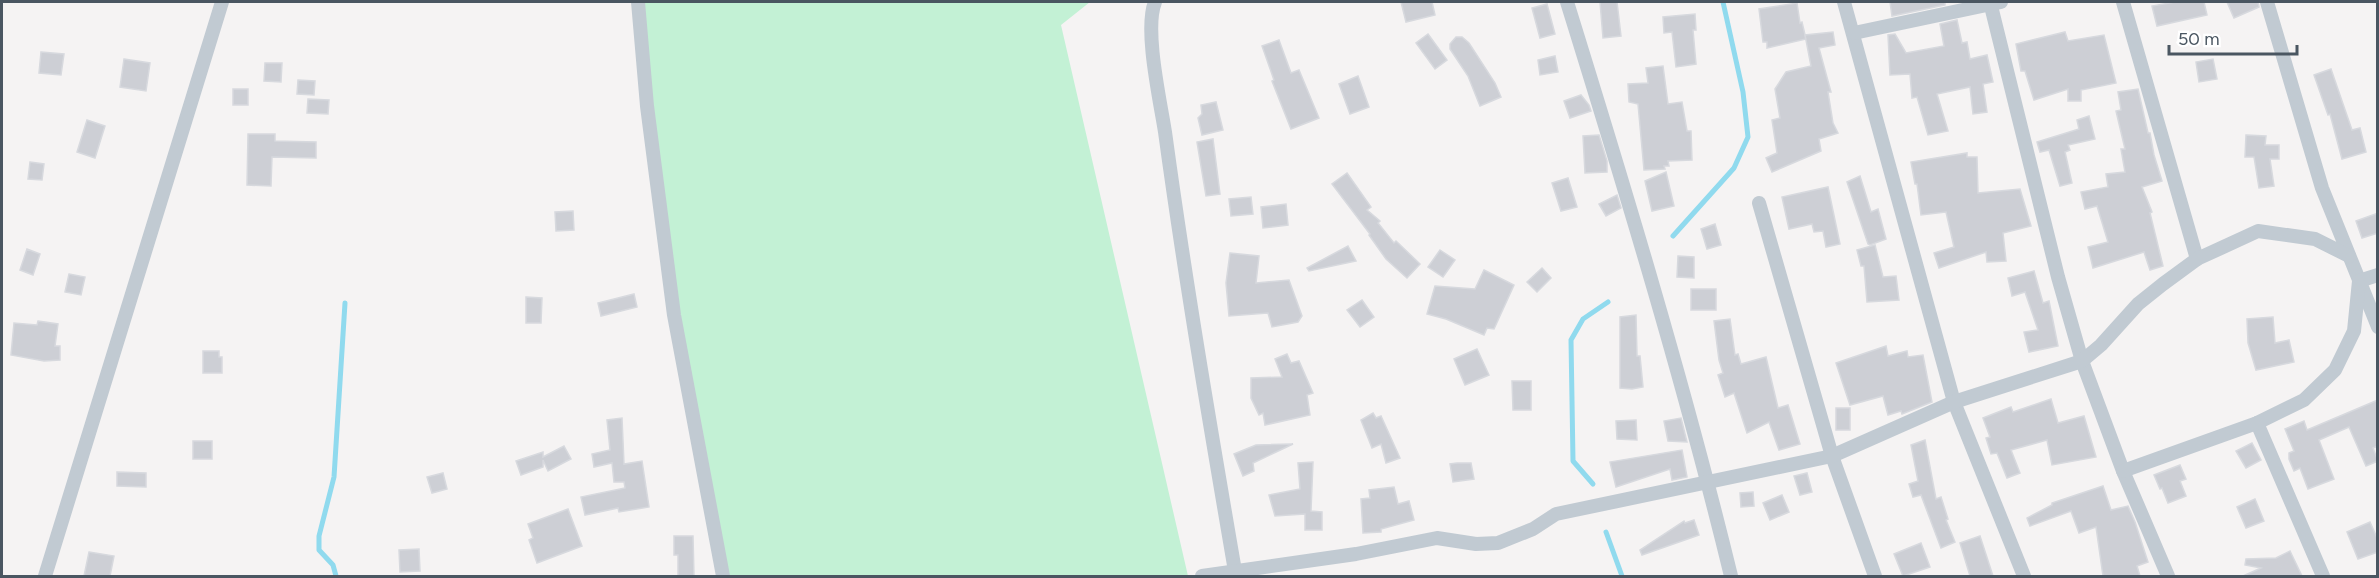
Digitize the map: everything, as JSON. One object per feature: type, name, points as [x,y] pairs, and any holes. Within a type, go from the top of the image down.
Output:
[{"type":"street","points":[[45,576],[222,2]]},
{"type":"street","points":[[638,2],[647,106],[674,315],[723,576]]},
{"type":"street","points":[[1155,2],[1152,9],[1153,46],[1190,313],[1244,572]]},
{"type":"street","points":[[1566,2],[1708,483],[1731,576]]},
{"type":"street","points":[[1844,2],[1954,402],[2024,576]]},
{"type":"street","points":[[1854,33],[1994,2],[2058,277],[2082,361],[2123,471],[2168,576]]},
{"type":"street","points":[[2123,2],[2197,259]]},
{"type":"street","points":[[2267,2],[2322,189],[2378,327]]},
{"type":"street","points":[[1759,203],[1832,456],[1875,576]]},
{"type":"street","points":[[1202,576],[1244,572],[1356,554],[1437,538],[1476,544],[1498,543],[1524,533],[1556,514],[1832,456],[1954,402],[2082,361],[2101,345],[2138,304],[2197,259],[2258,231],[2315,239],[2349,256]]},
{"type":"street","points":[[2359,281],[2378,275]]},
{"type":"street","points":[[2123,471],[2257,423],[2304,400],[2335,370],[2354,331],[2359,281]]},
{"type":"street","points":[[2257,423],[2323,576]]},
{"type":"green space","points":[[638,2],[1090,2],[1061,25],[1188,576],[723,576],[674,315]]},
{"type":"building","points":[[1401,2],[1432,2],[1435,15],[1406,22]]},
{"type":"building","points":[[1600,2],[1617,2],[1621,36],[1603,38]]},
{"type":"building","points":[[1890,2],[1945,2],[1945,5],[1892,16]]},
{"type":"building","points":[[2175,2],[2204,2],[2207,15],[2157,26],[2152,6]]},
{"type":"building","points":[[2227,2],[2258,2],[2259,7],[2234,18]]},
{"type":"building","points":[[1797,3],[1800,23],[1802,22],[1806,39],[1767,48],[1767,42],[1763,42],[1759,9]]},
{"type":"building","points":[[1547,4],[1555,34],[1540,38],[1532,8]]},
{"type":"building","points":[[1695,14],[1696,30],[1693,30],[1696,64],[1676,67],[1672,32],[1664,33],[1663,17]]},
{"type":"building","points":[[1957,20],[1962,43],[1967,42],[1970,59],[1987,55],[1993,82],[1983,84],[1987,112],[1973,114],[1970,87],[1937,94],[1948,131],[1928,135],[1917,97],[1912,98],[1910,74],[1890,75],[1888,35],[1895,34],[1906,53],[1944,46],[1940,24]]},
{"type":"building","points":[[1833,32],[1835,45],[1819,48],[1831,92],[1828,92],[1833,123],[1838,133],[1819,139],[1821,151],[1772,172],[1766,158],[1777,153],[1772,120],[1780,118],[1775,89],[1786,72],[1811,66],[1805,35]]},
{"type":"building","points":[[2065,32],[2068,41],[2104,35],[2116,83],[2081,90],[2081,101],[2068,101],[2068,89],[2034,100],[2025,71],[2021,71],[2016,44]]},
{"type":"building","points":[[1428,34],[1447,60],[1435,69],[1416,43]]},
{"type":"building","points":[[1456,37],[1462,37],[1469,43],[1495,83],[1501,97],[1480,106],[1468,76],[1450,49],[1450,44]]},
{"type":"building","points":[[1279,40],[1291,73],[1299,70],[1319,118],[1291,129],[1272,81],[1274,80],[1262,46]]},
{"type":"building","points":[[41,52],[64,54],[61,75],[39,73]]},
{"type":"building","points":[[1555,56],[1558,72],[1540,75],[1538,60]]},
{"type":"building","points":[[124,59],[150,63],[146,91],[120,87]]},
{"type":"building","points":[[2213,59],[2217,79],[2199,82],[2196,62]]},
{"type":"building","points":[[265,63],[282,63],[281,82],[264,81]]},
{"type":"building","points":[[1663,66],[1668,104],[1682,102],[1687,131],[1691,131],[1692,160],[1668,161],[1669,166],[1664,166],[1665,169],[1644,170],[1638,104],[1629,102],[1628,84],[1648,83],[1646,68]]},
{"type":"building","points":[[2331,69],[2352,130],[2360,128],[2366,152],[2342,159],[2330,114],[2328,115],[2314,75]]},
{"type":"building","points":[[1358,76],[1369,107],[1350,114],[1339,84]]},
{"type":"building","points":[[298,80],[315,81],[314,95],[297,94]]},
{"type":"building","points":[[233,89],[248,89],[248,105],[233,105]]},
{"type":"building","points":[[2138,89],[2162,181],[2142,187],[2152,212],[2150,213],[2163,266],[2150,270],[2144,252],[2093,268],[2088,247],[2108,242],[2097,206],[2085,209],[2081,192],[2108,187],[2106,174],[2125,172],[2121,149],[2125,149],[2116,111],[2121,110],[2118,92]]},
{"type":"building","points":[[1581,95],[1591,111],[1570,118],[1564,101]]},
{"type":"building","points":[[308,99],[329,100],[328,114],[307,113]]},
{"type":"building","points":[[1216,102],[1223,130],[1202,135],[1198,118],[1202,114],[1201,105]]},
{"type":"building","points":[[2089,116],[2095,139],[2068,145],[2070,150],[2065,152],[2072,183],[2060,186],[2049,150],[2040,152],[2037,142],[2079,129],[2077,120]]},
{"type":"building","points":[[87,120],[105,126],[95,158],[77,152]]},
{"type":"building","points":[[248,134],[275,134],[275,141],[316,142],[316,158],[272,157],[271,186],[247,185]]},
{"type":"building","points":[[1599,135],[1607,161],[1607,172],[1585,173],[1583,136]]},
{"type":"building","points":[[2246,135],[2266,136],[2265,145],[2279,145],[2279,159],[2270,159],[2274,186],[2259,188],[2254,157],[2245,157]]},
{"type":"building","points":[[1213,139],[1220,194],[1206,196],[1197,142]]},
{"type":"building","points":[[1967,153],[1967,157],[1977,157],[1978,193],[2020,189],[2031,226],[2003,233],[2006,261],[1987,262],[1986,252],[1939,268],[1934,253],[1954,247],[1946,212],[1921,215],[1917,184],[1915,184],[1911,162]]},
{"type":"building","points":[[30,162],[44,164],[42,180],[28,179]]},
{"type":"building","points":[[1666,172],[1674,206],[1652,211],[1645,181]]},
{"type":"building","points":[[1347,173],[1371,207],[1367,210],[1380,221],[1378,223],[1394,243],[1396,241],[1420,264],[1407,278],[1386,259],[1332,184]]},
{"type":"building","points":[[1860,176],[1871,212],[1878,209],[1886,239],[1870,245],[1847,182]]},
{"type":"building","points":[[1568,178],[1577,207],[1561,211],[1552,183]]},
{"type":"building","points":[[1828,187],[1840,244],[1826,247],[1823,231],[1814,232],[1812,224],[1789,229],[1782,197]]},
{"type":"building","points":[[1617,195],[1621,208],[1606,216],[1599,204]]},
{"type":"building","points":[[1251,197],[1253,214],[1231,216],[1229,199]]},
{"type":"building","points":[[1286,204],[1288,225],[1263,228],[1261,207]]},
{"type":"building","points":[[573,211],[574,230],[556,231],[555,212]]},
{"type":"building","points":[[2378,213],[2378,233],[2362,238],[2356,221]]},
{"type":"building","points":[[1715,224],[1721,245],[1707,249],[1701,229]]},
{"type":"building","points":[[1875,245],[1883,277],[1896,276],[1899,300],[1867,302],[1864,266],[1861,266],[1857,250]]},
{"type":"building","points":[[1348,246],[1356,261],[1309,271],[1307,268]]},
{"type":"building","points":[[27,249],[40,254],[33,275],[20,270]]},
{"type":"building","points":[[1440,250],[1455,260],[1443,277],[1428,267]]},
{"type":"building","points":[[1230,253],[1259,256],[1256,283],[1289,280],[1302,316],[1298,322],[1272,327],[1268,313],[1229,316],[1226,283]]},
{"type":"building","points":[[1678,256],[1694,257],[1694,278],[1677,277]]},
{"type":"building","points":[[1542,268],[1551,278],[1537,292],[1527,282]]},
{"type":"building","points":[[1484,270],[1514,285],[1494,329],[1487,328],[1484,335],[1446,319],[1427,314],[1435,286],[1475,289]]},
{"type":"building","points":[[2034,271],[2043,303],[2049,301],[2058,346],[2029,352],[2024,332],[2038,330],[2025,292],[2012,296],[2008,278]]},
{"type":"building","points":[[69,274],[85,277],[81,295],[65,292]]},
{"type":"building","points":[[1691,289],[1716,289],[1716,310],[1691,310]]},
{"type":"building","points":[[634,294],[637,307],[601,316],[598,303]]},
{"type":"building","points":[[526,297],[542,298],[541,323],[526,323]]},
{"type":"building","points":[[1362,300],[1374,317],[1360,327],[1347,310]]},
{"type":"building","points":[[1636,315],[1637,356],[1640,356],[1643,387],[1620,388],[1620,317]]},
{"type":"building","points":[[2273,317],[2275,343],[2289,340],[2294,362],[2256,370],[2248,343],[2247,319]]},
{"type":"building","points":[[1730,319],[1735,355],[1738,354],[1741,364],[1766,357],[1778,408],[1788,405],[1800,444],[1779,450],[1769,422],[1747,433],[1734,393],[1725,397],[1718,375],[1723,373],[1714,321]]},
{"type":"building","points":[[38,321],[58,324],[55,346],[60,346],[60,360],[44,361],[11,355],[14,323],[37,325]]},
{"type":"building","points":[[1886,346],[1888,356],[1907,351],[1908,357],[1923,355],[1932,402],[1902,414],[1901,411],[1888,415],[1883,396],[1850,405],[1836,363]]},
{"type":"building","points":[[1477,349],[1489,375],[1465,385],[1454,359]]},
{"type":"building","points":[[203,351],[219,351],[219,357],[222,357],[222,373],[203,373]]},
{"type":"building","points":[[1287,354],[1291,363],[1299,361],[1313,393],[1307,395],[1310,415],[1265,425],[1263,413],[1259,415],[1251,398],[1251,378],[1282,377],[1275,359]]},
{"type":"building","points":[[1512,381],[1531,381],[1531,410],[1513,410]]},
{"type":"building","points":[[2051,399],[2058,423],[2084,416],[2096,457],[2052,465],[2047,440],[2011,450],[2020,473],[2007,478],[1997,453],[1991,454],[1986,438],[1990,437],[1983,418],[2011,407],[2013,412]]},
{"type":"building","points":[[2378,400],[2378,446],[2373,448],[2378,461],[2366,466],[2349,427],[2319,440],[2334,479],[2308,489],[2300,468],[2294,471],[2289,459],[2289,453],[2294,451],[2285,429],[2304,421],[2307,430]]},
{"type":"building","points":[[1836,408],[1850,408],[1850,430],[1836,430]]},
{"type":"building","points":[[1373,413],[1376,418],[1381,416],[1400,458],[1386,463],[1381,444],[1372,448],[1361,420]]},
{"type":"building","points":[[622,418],[624,464],[642,461],[649,507],[619,512],[618,508],[585,515],[581,497],[625,488],[624,482],[614,482],[612,463],[594,467],[592,454],[610,450],[607,420]]},
{"type":"building","points":[[1681,418],[1687,442],[1668,441],[1664,421]]},
{"type":"building","points":[[1636,420],[1637,440],[1617,439],[1616,421]]},
{"type":"building","points":[[1925,440],[1936,499],[1941,497],[1948,519],[1946,520],[1955,542],[1941,548],[1921,495],[1913,497],[1909,484],[1918,481],[1911,445]]},
{"type":"building","points":[[193,441],[212,441],[212,459],[193,459]]},
{"type":"building","points":[[2252,443],[2261,460],[2246,468],[2236,451]]},
{"type":"building","points":[[1293,444],[1253,463],[1254,471],[1243,476],[1234,454],[1256,445]]},
{"type":"building","points":[[564,446],[571,459],[548,471],[543,460],[543,467],[521,475],[516,461],[543,452],[543,457]]},
{"type":"building","points":[[1682,450],[1687,477],[1672,480],[1670,469],[1616,487],[1610,462]]},
{"type":"building","points":[[1313,462],[1311,511],[1322,512],[1322,530],[1305,530],[1305,514],[1275,516],[1269,495],[1300,489],[1298,463]]},
{"type":"building","points":[[1471,463],[1474,479],[1453,482],[1450,464]]},
{"type":"building","points":[[2180,465],[2186,479],[2180,481],[2186,496],[2168,503],[2154,475]]},
{"type":"building","points":[[117,472],[146,473],[146,487],[117,486]]},
{"type":"building","points":[[443,473],[447,489],[432,493],[427,477]]},
{"type":"building","points":[[1807,473],[1812,492],[1800,495],[1794,476]]},
{"type":"building","points":[[2103,486],[2111,510],[2128,506],[2135,522],[2148,562],[2137,566],[2140,576],[2103,576],[2096,527],[2079,533],[2071,511],[2030,526],[2027,518],[2052,503]]},
{"type":"building","points":[[1394,487],[1398,504],[1409,501],[1414,520],[1381,529],[1381,532],[1363,533],[1361,499],[1370,498],[1369,490]]},
{"type":"building","points":[[1753,492],[1754,506],[1741,507],[1740,493]]},
{"type":"building","points":[[1782,495],[1789,512],[1770,520],[1763,503]]},
{"type":"building","points":[[2255,499],[2264,521],[2246,528],[2237,507]]},
{"type":"building","points":[[568,509],[582,546],[537,563],[529,540],[533,538],[528,524]]},
{"type":"building","points":[[1694,520],[1699,535],[1642,555],[1640,550],[1684,521],[1685,523]]},
{"type":"building","points":[[2370,522],[2378,540],[2378,552],[2358,559],[2347,532]]},
{"type":"building","points":[[674,536],[693,536],[694,576],[678,576],[678,555],[674,555]]},
{"type":"building","points":[[1980,536],[1993,576],[1970,576],[1960,543]]},
{"type":"building","points":[[1921,543],[1930,567],[1903,576],[1894,554]]},
{"type":"building","points":[[419,549],[420,571],[400,572],[399,550]]},
{"type":"building","points":[[2290,551],[2302,576],[2243,576],[2261,568],[2245,565],[2246,559],[2276,558]]},
{"type":"building","points":[[89,552],[114,556],[110,576],[84,576]]},
{"type":"waterway","points":[[1673,236],[1734,168],[1748,137],[1743,92],[1723,2]]},
{"type":"waterway","points":[[1593,484],[1573,461],[1571,340],[1583,319],[1608,302]]},
{"type":"waterway","points":[[336,576],[333,565],[319,550],[319,536],[334,477],[345,303]]},
{"type":"waterway","points":[[1606,532],[1622,576]]}]
